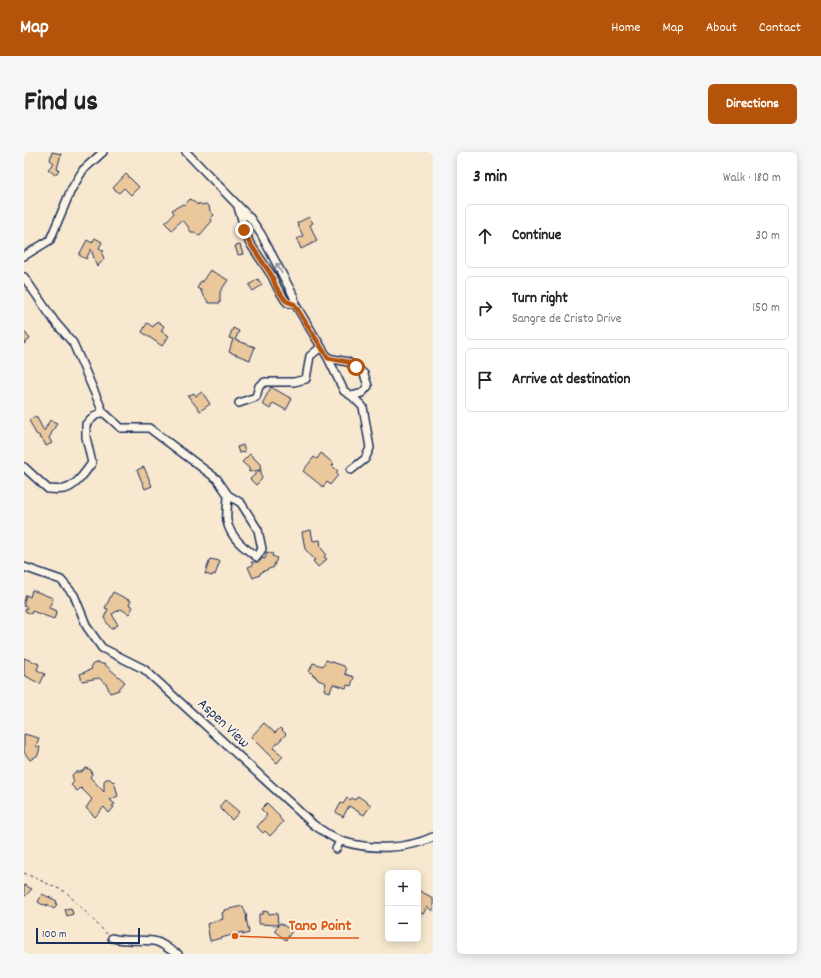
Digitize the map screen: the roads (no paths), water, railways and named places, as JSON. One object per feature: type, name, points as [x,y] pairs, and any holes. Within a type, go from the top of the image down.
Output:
[{"type":"street","points":[[24,256],[50,240],[71,190],[83,170],[103,152]]},
{"type":"street","points":[[186,152],[250,218],[261,234],[292,291],[294,304],[328,358],[344,392],[352,396],[363,407],[370,448],[365,459],[352,470]]},
{"type":"street","points":[[238,207],[249,242],[272,276],[276,287],[285,300],[294,304]]},
{"type":"street","points":[[24,277],[55,322],[73,343],[103,412],[121,428],[149,428],[217,479],[228,495],[241,503],[258,530],[262,549],[257,557],[244,547],[233,535],[227,521],[228,495]]},
{"type":"street","points":[[239,403],[256,397],[259,386],[265,382],[294,382],[306,379],[310,356],[321,347]]},
{"type":"street","points":[[328,358],[348,362],[364,374],[368,386],[362,392],[352,396]]},
{"type":"street","points":[[24,467],[48,489],[65,489],[73,484],[82,476],[92,463],[86,437],[86,424],[96,415],[103,412]]},
{"type":"street","name":"Aspen View","points":[[24,567],[61,580],[74,595],[87,627],[102,648],[144,669],[314,825],[340,841],[376,847],[397,847],[418,843],[433,837]]},
{"type":"street","points":[[336,850],[340,841]]},
{"type":"street","points":[[112,938],[122,941],[154,941],[178,954]]},
{"type":"place","name":"Tano Point","points":[[235,936]]}]
